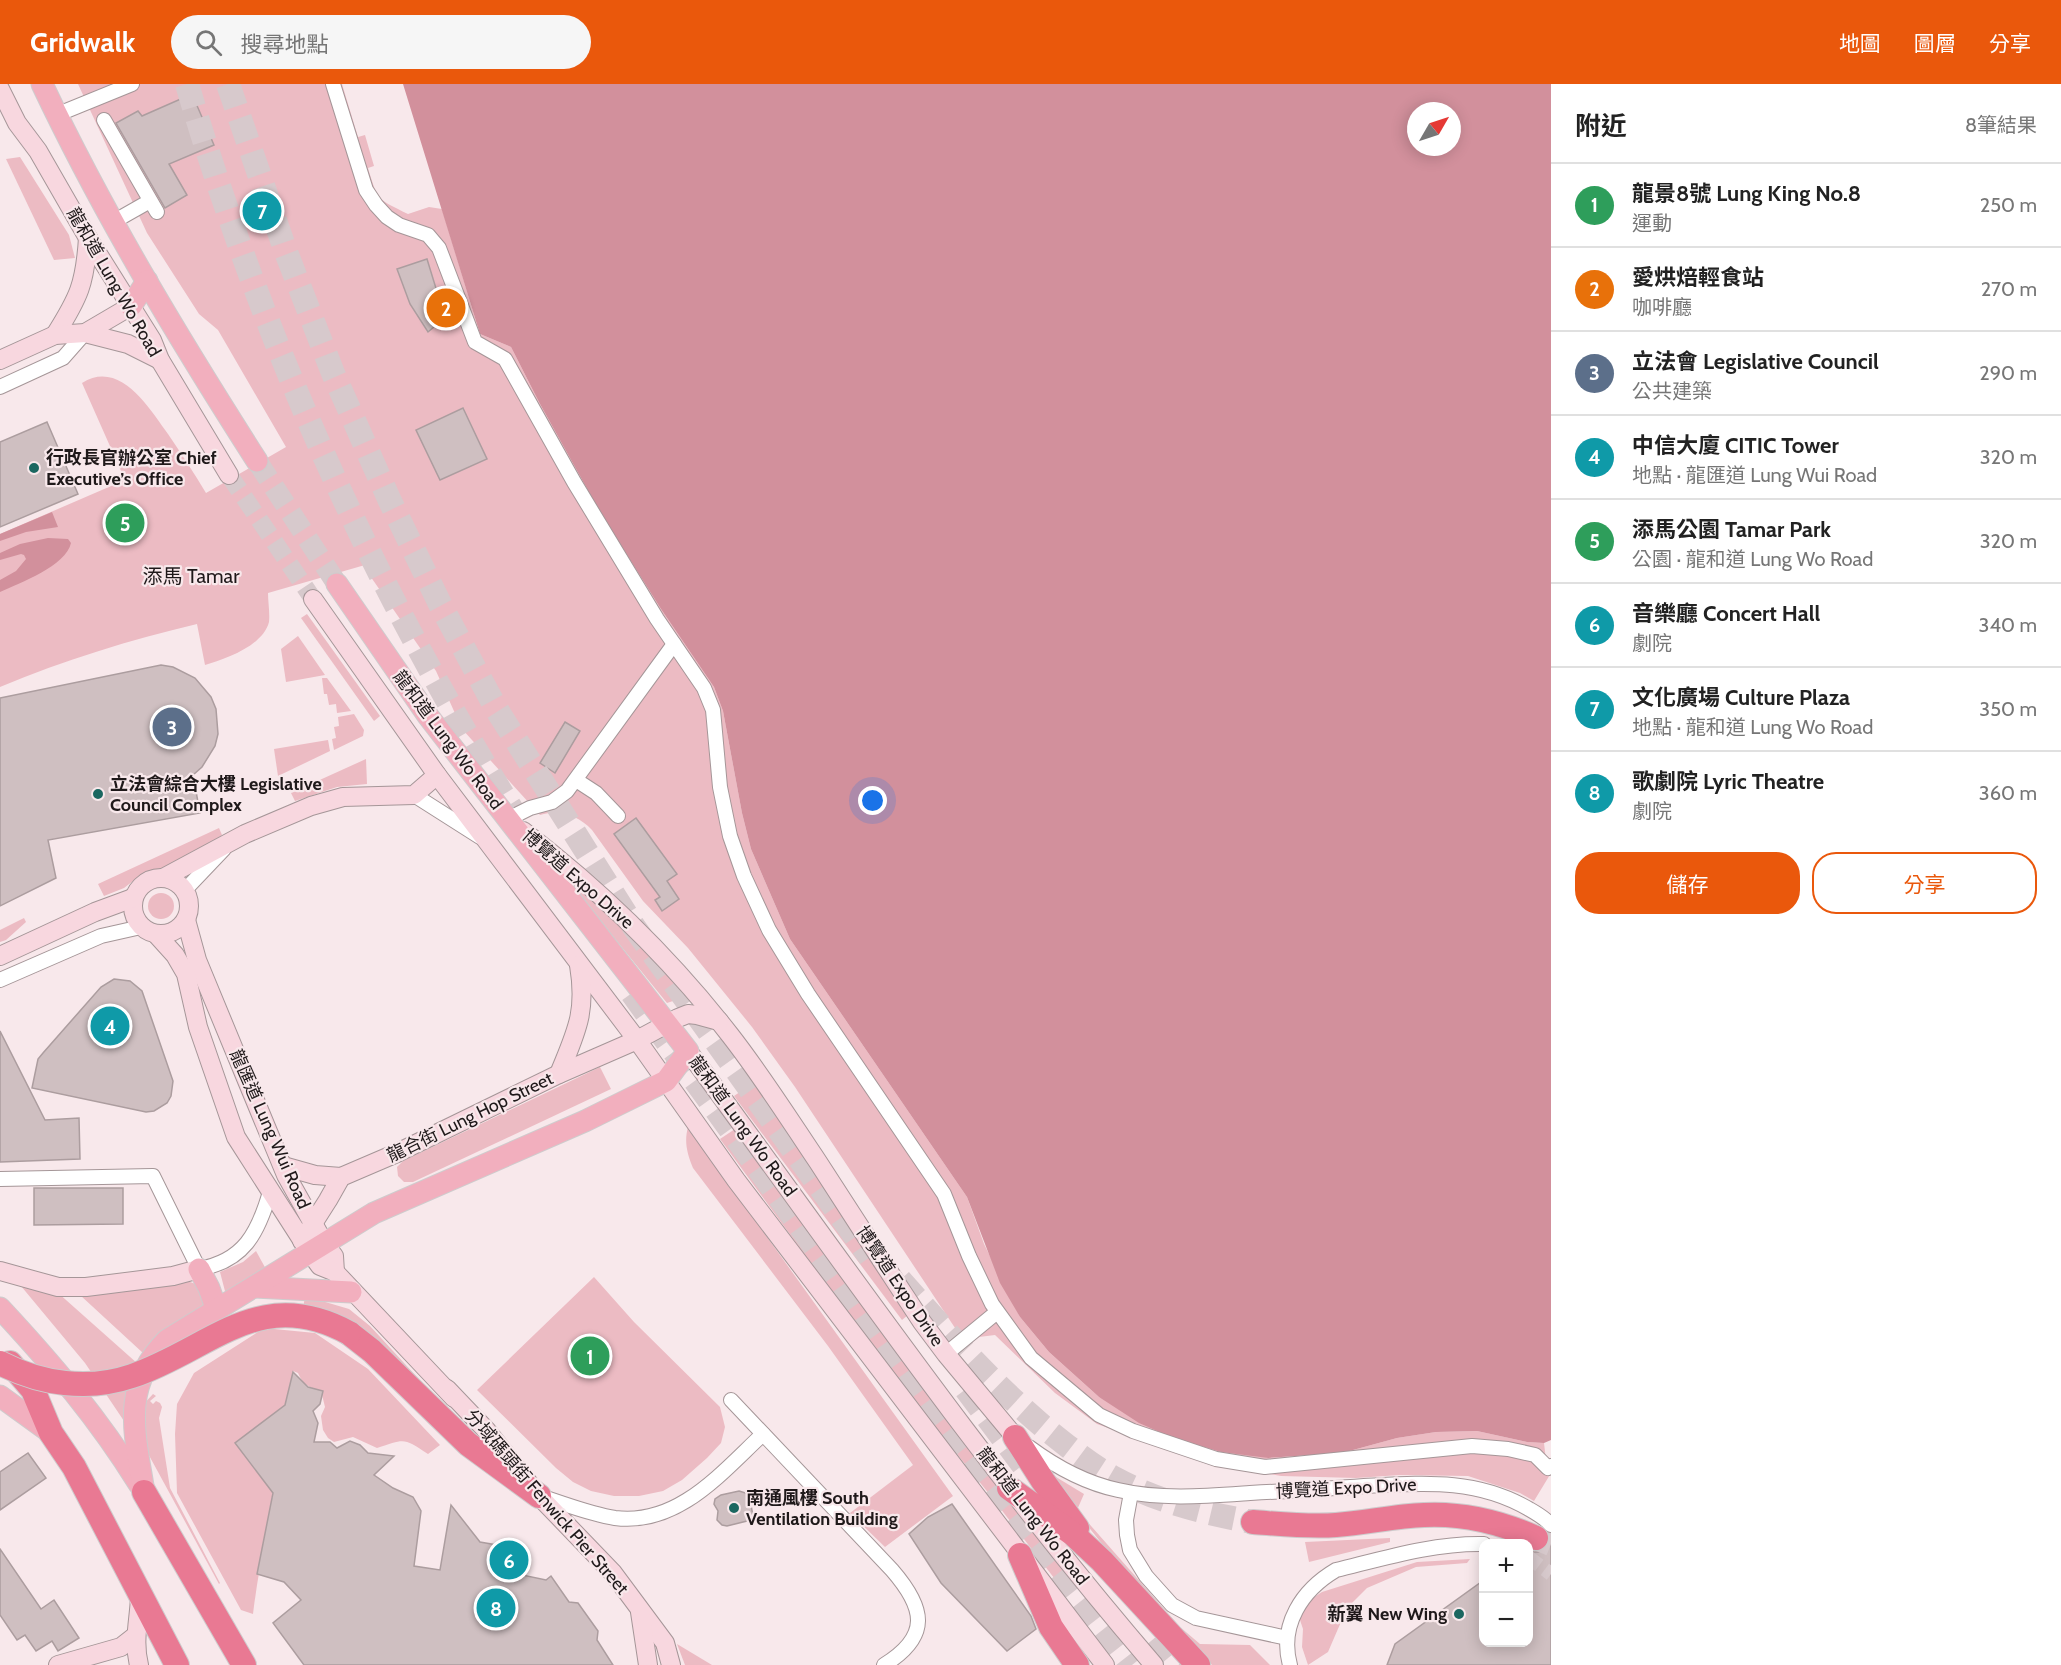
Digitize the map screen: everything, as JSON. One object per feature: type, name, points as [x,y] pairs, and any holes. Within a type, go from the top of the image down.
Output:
[{"type":"highway","points":[[0,1363],[22,1373],[47,1380],[75,1384],[102,1383],[145,1371],[225,1330],[251,1320],[279,1315],[310,1317],[349,1333],[372,1351],[468,1444],[538,1496]]},
{"type":"highway","points":[[0,1353],[33,1390],[51,1433],[75,1467],[177,1665]]},
{"type":"highway","points":[[1015,1437],[1043,1481],[1102,1561]]},
{"type":"highway","points":[[1009,1488],[1066,1529],[1102,1561],[1198,1665]]},
{"type":"highway","points":[[144,1492],[244,1665]]},
{"type":"highway","points":[[1253,1522],[1297,1526],[1334,1525],[1422,1515],[1453,1515],[1544,1531]]},
{"type":"highway","points":[[1020,1555],[1051,1627],[1077,1665]]},
{"type":"main road","name":"龍和道 Lung Wo Road","points":[[42,84],[113,222],[209,385],[257,461]]},
{"type":"main road","name":"龍和道 Lung Wo Road","points":[[0,89],[17,123],[38,151],[88,238],[152,340],[160,360],[229,475]]},
{"type":"main road","points":[[55,335],[80,290],[86,265],[88,238]]},
{"type":"main road","points":[[85,333],[131,306],[147,281]]},
{"type":"main road","points":[[0,360],[55,335],[85,333],[128,344],[160,360]]},
{"type":"main road","name":"龍和道 Lung Wo Road","points":[[337,584],[428,716],[688,1051],[1009,1488],[1154,1665]]},
{"type":"main road","name":"龍和道 Lung Wo Road","points":[[313,599],[437,775],[637,1040],[736,1180],[1105,1665]]},
{"type":"main road","points":[[0,956],[95,912],[133,898],[142,884],[149,880],[165,877],[229,843],[310,806],[344,798],[414,795],[437,775]]},
{"type":"main road","name":"博覽道 Expo Drive","points":[[508,819],[622,914],[694,991],[764,1080],[922,1322],[1015,1437]]},
{"type":"main road","points":[[165,877],[176,882],[185,890]]},
{"type":"main road","name":"龍匯道 Lung Wui Road","points":[[185,890],[189,905],[186,920],[197,960],[292,1189],[313,1224],[311,1245]]},
{"type":"main road","name":"龍匯道 Lung Wui Road","points":[[133,898],[133,913],[175,955],[186,974],[198,1027],[236,1137],[270,1192],[311,1245],[334,1256],[335,1272]]},
{"type":"main road","points":[[148,930],[173,932],[186,920]]},
{"type":"main road","points":[[559,1074],[580,1021],[582,998],[579,964]]},
{"type":"main road","points":[[667,1024],[688,1014],[718,1021]]},
{"type":"main road","name":"龍合街 Lung Hop Street","points":[[341,1177],[397,1153],[667,1024]]},
{"type":"main road","points":[[144,1492],[134,1426],[136,1398],[146,1365],[167,1340],[216,1308],[254,1287],[311,1245],[374,1213],[585,1121],[666,1081],[688,1051]]},
{"type":"main road","points":[[283,1166],[315,1175],[341,1177],[313,1224]]},
{"type":"main road","points":[[0,1271],[58,1287],[86,1287],[173,1276],[199,1269],[216,1308]]},
{"type":"main road","points":[[335,1272],[351,1292]]},
{"type":"main road","name":"分域碼頭街 Fenwick Pier Street","points":[[335,1272],[454,1398]]},
{"type":"main road","points":[[254,1287],[351,1292]]},
{"type":"main road","points":[[0,1308],[63,1377],[107,1434],[144,1492]]},
{"type":"main road","name":"分域碼頭街 Fenwick Pier Street","points":[[380,1320],[487,1431],[538,1496],[613,1573],[665,1643],[671,1665]]},
{"type":"main road","points":[[0,1396],[51,1433]]},
{"type":"main road","points":[[139,1665],[135,1636],[139,1619],[140,1597]]},
{"type":"main road","name":"分域碼頭街 Fenwick Pier Street","points":[[639,1607],[648,1665]]},
{"type":"main road","points":[[58,1665],[121,1647],[135,1636]]},
{"type":"main road","points":[[100,1654],[112,1659],[116,1665]]},
{"type":"street","points":[[56,115],[132,84]]},
{"type":"street","points":[[333,84],[370,198],[393,222],[428,235],[439,248],[475,342],[505,359],[574,482],[674,644],[704,688],[713,710],[720,787],[730,836],[744,876],[769,930],[808,994],[944,1194],[969,1256],[997,1312],[1031,1358],[1099,1415],[1133,1431],[1216,1459],[1265,1467],[1472,1446],[1508,1449],[1535,1455],[1548,1468],[1551,1466]]},
{"type":"street","points":[[104,120],[154,207],[113,222]]},
{"type":"street","points":[[0,387],[63,358],[85,333]]},
{"type":"street","points":[[508,819],[561,797],[576,780],[674,644]]},
{"type":"street","points":[[576,780],[596,793],[618,816]]},
{"type":"street","points":[[414,795],[487,841]]},
{"type":"street","points":[[185,890],[229,843]]},
{"type":"street","points":[[0,980],[101,936],[148,930]]},
{"type":"street","points":[[0,1179],[153,1176],[199,1269],[215,1266],[236,1255],[252,1238],[264,1214],[270,1192]]},
{"type":"street","points":[[946,1354],[997,1312]]},
{"type":"street","points":[[731,1400],[892,1570],[914,1600],[918,1620],[915,1636],[907,1649],[884,1665]]},
{"type":"street","points":[[538,1496],[613,1518],[653,1515],[675,1508],[695,1496],[763,1434]]},
{"type":"street","name":"博覽道 Expo Drive","points":[[1015,1437],[1053,1465],[1104,1487],[1131,1493],[1157,1496],[1213,1496],[1403,1484],[1450,1485],[1485,1489],[1512,1499],[1544,1531]]},
{"type":"street","points":[[1131,1493],[1126,1520],[1130,1550],[1142,1570],[1172,1605],[1196,1618],[1287,1638]]},
{"type":"street","points":[[1290,1665],[1287,1638],[1293,1614],[1317,1583],[1336,1569],[1421,1549],[1479,1544]]},
{"type":"shaded area","points":[[78,84],[342,84],[358,137],[365,135],[374,166],[368,168],[380,198],[408,214],[429,207],[442,209],[480,334],[511,347],[601,514],[714,687],[723,711],[751,849],[790,939],[967,1197],[984,1244],[1020,1317],[1049,1352],[1099,1397],[1268,1458],[1342,1453],[1397,1438],[1436,1432],[1477,1431],[1527,1442],[1544,1443],[1546,1460],[1551,1458],[1551,1473],[1534,1501],[1520,1493],[1468,1476],[1400,1475],[1356,1478],[1281,1476],[1212,1464],[1097,1424],[1055,1393],[995,1335],[979,1337],[967,1346],[795,1087],[752,1027],[688,948],[643,901],[592,830],[581,820],[562,813],[540,815],[462,729],[436,671],[366,570],[365,565],[268,593],[269,622],[259,638],[232,655],[205,665],[197,624],[97,651],[0,687],[0,534],[125,480],[82,383],[96,377],[109,377],[132,390],[160,423],[206,493],[286,447],[218,330],[199,314],[147,233]]},
{"type":"shaded area","points":[[403,84],[1551,84],[1551,1440],[1544,1443],[1527,1442],[1477,1431],[1436,1432],[1397,1438],[1342,1453],[1268,1458],[1221,1452],[1171,1437],[1139,1423],[1099,1397],[1049,1352],[1020,1317],[1000,1283],[967,1197],[790,939],[751,849],[723,711],[714,687],[601,514],[511,347],[480,334]]},
{"type":"shaded area","points":[[20,157],[69,235],[75,258],[54,260],[6,159]]},
{"type":"shaded area","points":[[52,512],[58,527],[26,532],[0,541],[0,534]]},
{"type":"shaded area","points":[[48,538],[68,539],[71,543],[61,559],[30,579],[0,592],[0,580],[16,571],[26,559],[21,554],[0,560],[0,553],[20,544]]},
{"type":"shaded area","points":[[307,614],[380,716],[374,721],[301,618]]},
{"type":"shaded area","points":[[298,636],[325,675],[286,682],[281,649]]},
{"type":"shaded area","points":[[322,678],[327,678],[351,711],[337,713],[336,704],[329,705],[327,694],[324,694]]},
{"type":"shaded area","points":[[354,714],[364,730],[363,736],[334,750],[332,739],[336,738],[334,727],[339,726],[338,717]]},
{"type":"shaded area","points":[[328,740],[330,751],[278,776],[274,749]]},
{"type":"shaded area","points":[[366,759],[367,784],[337,787],[295,801],[291,793]]},
{"type":"shaded area","points":[[219,828],[222,835],[201,850],[166,867],[142,874],[124,888],[104,896],[98,884]]},
{"type":"shaded area","points":[[583,890],[618,921],[688,996],[667,1003],[581,897],[580,892]]},
{"type":"shaded area","points":[[161,893],[170,897],[174,906],[170,915],[161,919],[152,915],[148,906],[152,897]]},
{"type":"shaded area","points":[[24,918],[26,922],[6,940],[0,942],[0,930]]},
{"type":"shaded area","points":[[600,1067],[611,1089],[413,1182],[404,1182],[398,1176],[397,1167],[403,1161]]},
{"type":"shaded area","points":[[754,1082],[908,1315],[902,1320],[734,1096]]},
{"type":"shaded area","points":[[688,1127],[953,1496],[885,1547],[850,1513],[913,1465],[828,1346],[693,1168],[687,1147]]},
{"type":"shaded area","points":[[738,1127],[1071,1578],[1061,1587],[893,1375],[720,1139]]},
{"type":"shaded area","points":[[256,1251],[267,1271],[226,1295],[220,1272],[243,1262]]},
{"type":"shaded area","points":[[594,1277],[634,1322],[720,1407],[725,1427],[721,1443],[682,1480],[663,1491],[639,1496],[614,1496],[591,1491],[573,1482],[477,1390]]},
{"type":"shaded area","points":[[184,1280],[202,1286],[207,1297],[203,1310],[143,1353],[80,1295],[124,1292]]},
{"type":"shaded area","points":[[21,1286],[57,1292],[138,1364],[124,1421],[85,1363]]},
{"type":"shaded area","points":[[305,1296],[349,1309],[370,1326],[450,1413],[303,1309]]},
{"type":"shaded area","points":[[264,1328],[315,1333],[368,1369],[440,1445],[428,1454],[404,1441],[377,1448],[353,1437],[334,1442],[323,1430],[321,1416],[325,1407],[321,1391],[307,1385],[298,1373],[293,1371],[253,1614],[241,1610],[177,1493],[175,1434],[177,1404],[194,1373]]},
{"type":"shaded area","points":[[153,1394],[156,1396],[150,1401],[153,1404],[156,1401],[160,1403],[162,1407],[159,1418],[170,1488],[219,1584],[145,1448],[141,1407]]},
{"type":"shaded area","points":[[1051,1474],[1084,1494],[1077,1510],[1180,1627],[1200,1644],[1250,1645],[1270,1665],[1212,1665],[1107,1549],[1068,1500]]},
{"type":"shaded area","points":[[1390,1538],[1390,1542],[1309,1562],[1305,1542]]},
{"type":"shaded area","points":[[1470,1559],[1467,1563],[1416,1567],[1367,1588],[1347,1608],[1328,1652],[1308,1665],[1302,1647],[1303,1629],[1299,1617],[1310,1600],[1322,1592],[1417,1562]]},
{"type":"shaded area","points":[[677,1644],[712,1665],[685,1665]]},
{"type":"building","points":[[192,94],[214,145],[169,164],[187,195],[165,208],[116,123],[138,111],[142,116]]},
{"type":"building","points":[[427,259],[438,295],[445,291],[453,311],[428,332],[410,304],[397,269]]},
{"type":"building","points":[[463,408],[487,459],[440,480],[416,430]]},
{"type":"building","name":"行政長官辦公室 Chief Executive’s Office","points":[[47,422],[78,494],[0,527],[0,442]]},
{"type":"building","name":"立法會綜合大樓 Legislative Council Complex","points":[[161,665],[173,667],[195,678],[211,697],[216,709],[218,734],[215,746],[202,767],[193,775],[200,813],[48,840],[56,878],[0,906],[0,698]]},
{"type":"building","points":[[565,722],[580,731],[555,773],[540,763]]},
{"type":"building","points":[[636,818],[677,874],[667,881],[679,899],[662,911],[655,900],[660,897],[614,834]]},
{"type":"building","points":[[114,979],[130,981],[142,991],[173,1081],[171,1096],[167,1103],[154,1111],[146,1112],[32,1088],[38,1059],[101,987]]},
{"type":"building","points":[[0,1031],[45,1120],[79,1118],[80,1159],[0,1162]]},
{"type":"building","points":[[34,1188],[123,1188],[123,1224],[34,1225]]},
{"type":"building","points":[[293,1372],[308,1387],[323,1391],[320,1404],[313,1411],[318,1423],[314,1442],[330,1442],[337,1448],[350,1441],[360,1445],[368,1453],[394,1456],[374,1475],[393,1488],[413,1497],[421,1511],[414,1566],[440,1570],[451,1505],[480,1542],[526,1550],[522,1575],[546,1580],[551,1576],[569,1602],[578,1603],[598,1631],[597,1640],[613,1665],[304,1665],[273,1623],[301,1600],[284,1582],[257,1574],[273,1493],[235,1443],[285,1405]]},
{"type":"building","points":[[28,1453],[46,1478],[0,1510],[0,1472]]},
{"type":"building","name":"南通風樓 South Ventilation Building","points":[[739,1491],[749,1494],[753,1516],[747,1521],[722,1525],[717,1520],[718,1511],[714,1504],[715,1499],[721,1495]]},
{"type":"building","points":[[952,1504],[1031,1616],[1036,1629],[1007,1651],[941,1583],[909,1534],[928,1517]]},
{"type":"building","name":"新翼 New Wing","points":[[1551,1540],[1551,1665],[1387,1665],[1395,1644],[1479,1584],[1479,1647],[1533,1647],[1533,1552],[1544,1550]]},
{"type":"building","points":[[0,1549],[41,1609],[54,1600],[79,1638],[58,1651],[52,1641],[36,1651],[25,1635],[17,1640],[0,1615]]},
{"type":"tunnel","points":[[187,84],[217,181],[251,276],[328,464],[417,646],[519,821]]},
{"type":"tunnel","points":[[228,84],[286,252],[333,373],[389,499],[440,604],[497,710],[634,927],[870,1257]]},
{"type":"tunnel","points":[[257,461],[337,584]]},
{"type":"tunnel","points":[[229,475],[313,599]]},
{"type":"tunnel","points":[[632,993],[949,1433],[1132,1665]]},
{"type":"tunnel","points":[[900,1280],[991,1379],[1051,1433],[1089,1462],[1114,1478],[1147,1494],[1199,1510],[1253,1522]]},
{"type":"tunnel","points":[[966,1389],[1023,1465]]},
{"type":"tunnel","points":[[1536,1538],[1551,1544]]},
{"type":"tunnel","points":[[1533,1561],[1551,1574]]},
{"type":"tunnel","points":[[1157,1636],[1181,1665]]},
{"type":"place","name":"文化廣場 Culture Plaza","points":[[262,211]]},
{"type":"place","name":"愛烘焙輕食站","points":[[446,308]]},
{"type":"place","name":"行政長官辦公室 Chief Executive’s Office","points":[[34,468]]},
{"type":"place","name":"添馬公園 Tamar Park","points":[[125,523]]},
{"type":"place","name":"立法會 Legislative Council","points":[[172,727]]},
{"type":"place","name":"立法會綜合大樓 Legislative Council Complex","points":[[98,794]]},
{"type":"place","name":"中信大廈 CITIC Tower","points":[[110,1026]]},
{"type":"place","name":"龍景8號 Lung King No.8","points":[[590,1356]]},
{"type":"place","name":"南通風樓 South Ventilation Building","points":[[734,1508]]},
{"type":"place","name":"音樂廳 Concert Hall","points":[[509,1560]]},
{"type":"place","name":"歌劇院 Lyric Theatre","points":[[496,1608]]},
{"type":"place","name":"新翼 New Wing","points":[[1459,1614]]},
{"type":"district","name":"添馬 Tamar","points":[[191,576]]}]
